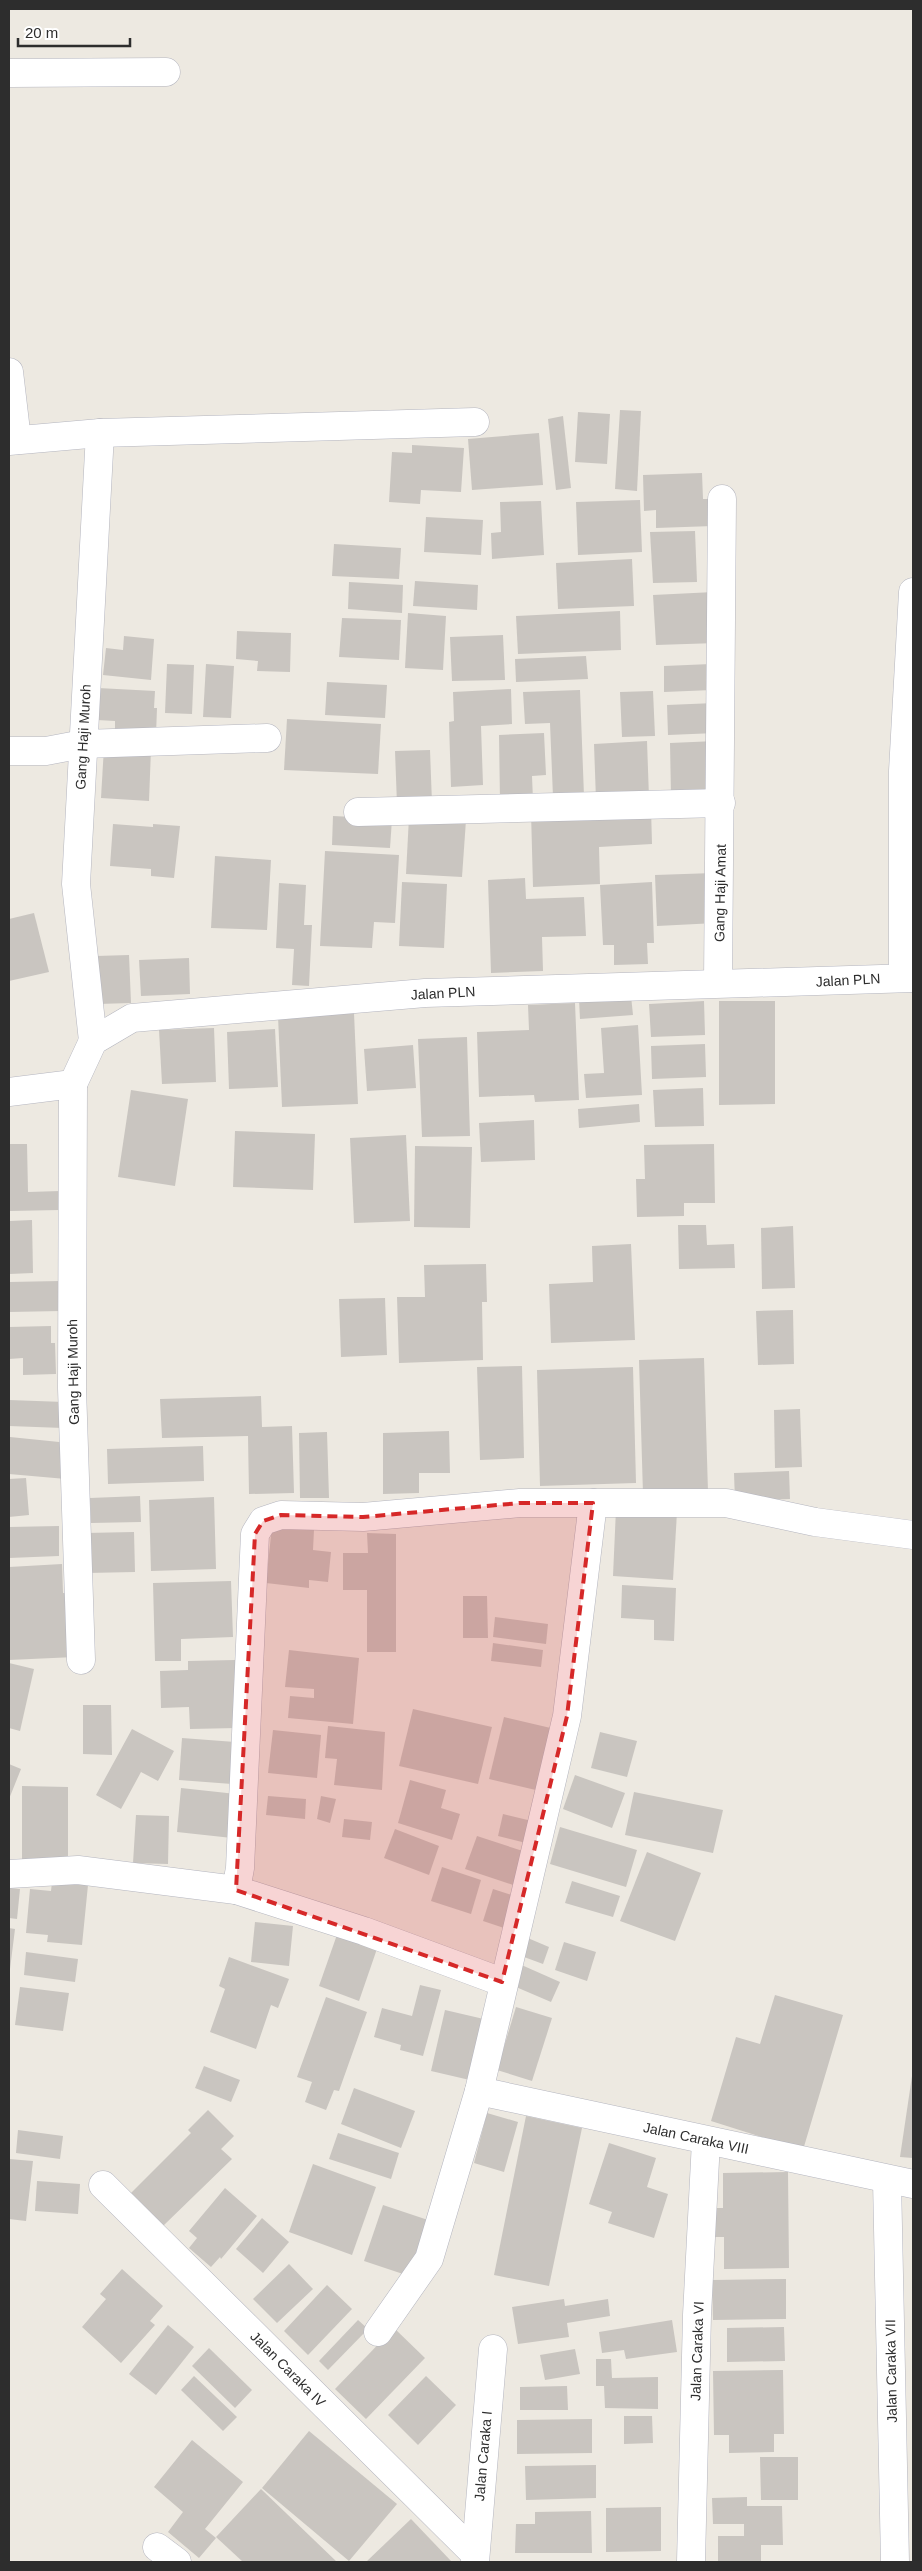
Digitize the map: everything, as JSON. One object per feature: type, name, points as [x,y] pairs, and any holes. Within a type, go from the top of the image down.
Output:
[{"type":"street","points":[[9,74],[166,72]]},
{"type":"street","points":[[9,372],[13,441],[100,433],[475,422]]},
{"type":"street","name":"Gang Haji Muroh","points":[[93,1041],[76,884],[100,433]]},
{"type":"street","name":"Gang Haji Amat","points":[[718,983],[721,802],[722,499]]},
{"type":"street","points":[[908,977],[903,771],[913,592]]},
{"type":"street","points":[[9,751],[46,751],[83,744],[267,738]]},
{"type":"street","points":[[358,812],[721,802]]},
{"type":"street","name":"Jalan PLN","points":[[93,1041],[132,1018],[424,993],[718,983],[831,982],[908,977]]},
{"type":"street","points":[[9,1092],[73,1084],[93,1041]]},
{"type":"street","name":"Gang Haji Muroh","points":[[73,1084],[72,1388],[81,1660]]},
{"type":"street","points":[[378,2332],[428,2259],[479,2091],[502,1982],[567,1716],[593,1503]]},
{"type":"street","points":[[236,1890],[240,1868],[255,1534],[264,1521],[281,1515],[363,1517],[511,1504],[726,1503],[815,1522],[913,1535]]},
{"type":"street","points":[[9,1874],[78,1870],[236,1890],[364,1931],[502,1982]]},
{"type":"street","name":"Jalan Caraka VIII","points":[[479,2091],[887,2180],[913,2184]]},
{"type":"street","name":"Jalan Caraka VI","points":[[691,2562],[697,2315],[706,2141]]},
{"type":"street","name":"Jalan Caraka VII","points":[[887,2180],[895,2562]]},
{"type":"street","name":"Jalan Caraka IV","points":[[103,2186],[474,2558]]},
{"type":"street","name":"Jalan Caraka I","points":[[474,2558],[493,2349]]},
{"type":"highlighted area","points":[[520,1503],[593,1503],[567,1716],[502,1982],[236,1890],[255,1534],[263,1521],[281,1515],[363,1517]]},
{"type":"building","points":[[620,410],[641,411],[637,491],[615,489]]},
{"type":"building","points":[[578,412],[610,414],[607,464],[575,462]]},
{"type":"building","points":[[563,416],[571,488],[556,490],[548,419]]},
{"type":"building","points":[[539,433],[543,485],[472,490],[468,439]]},
{"type":"building","points":[[412,445],[464,448],[461,492],[421,490],[420,504],[389,502],[392,452],[412,453]]},
{"type":"building","points":[[702,473],[703,499],[712,499],[713,526],[656,528],[656,510],[644,511],[643,475]]},
{"type":"building","points":[[640,500],[642,552],[578,555],[576,502]]},
{"type":"building","points":[[541,501],[544,555],[492,559],[491,533],[501,532],[500,502]]},
{"type":"building","points":[[426,517],[483,520],[481,555],[424,552]]},
{"type":"building","points":[[695,531],[697,582],[653,583],[650,532]]},
{"type":"building","points":[[334,544],[401,548],[399,579],[332,576]]},
{"type":"building","points":[[632,559],[634,606],[558,609],[556,563]]},
{"type":"building","points":[[415,581],[478,585],[477,610],[413,606]]},
{"type":"building","points":[[349,582],[403,585],[402,613],[348,609]]},
{"type":"building","points":[[714,592],[717,643],[656,645],[653,595]]},
{"type":"building","points":[[620,611],[621,650],[518,654],[516,616]]},
{"type":"building","points":[[408,613],[446,616],[443,670],[405,668]]},
{"type":"building","points":[[342,618],[401,620],[399,660],[339,657]]},
{"type":"building","points":[[237,631],[291,633],[290,672],[257,671],[258,661],[236,659]]},
{"type":"building","points":[[503,635],[505,680],[452,681],[450,637]]},
{"type":"building","points":[[124,636],[154,639],[151,680],[103,675],[106,648],[123,650]]},
{"type":"building","points":[[586,656],[588,679],[516,682],[515,659]]},
{"type":"building","points":[[167,664],[194,665],[192,714],[165,713]]},
{"type":"building","points":[[206,664],[234,666],[231,718],[203,717]]},
{"type":"building","points":[[711,664],[712,690],[664,692],[664,666]]},
{"type":"building","points":[[327,682],[387,685],[385,718],[325,715]]},
{"type":"building","points":[[98,688],[155,691],[154,708],[157,708],[156,735],[115,733],[115,721],[97,720]]},
{"type":"building","points":[[511,689],[512,724],[481,726],[483,785],[451,787],[449,722],[454,721],[453,692]]},
{"type":"building","points":[[580,690],[584,796],[553,797],[550,723],[525,724],[523,692]]},
{"type":"building","points":[[653,691],[655,736],[622,737],[620,692]]},
{"type":"building","points":[[715,703],[716,733],[668,735],[667,705]]},
{"type":"building","points":[[287,719],[381,724],[378,774],[284,770]]},
{"type":"building","points":[[544,733],[546,775],[532,776],[533,800],[500,801],[499,735]]},
{"type":"building","points":[[647,741],[649,798],[596,800],[594,744]]},
{"type":"building","points":[[716,741],[719,794],[671,796],[670,743]]},
{"type":"building","points":[[104,747],[151,749],[149,801],[101,798]]},
{"type":"building","points":[[430,750],[432,803],[397,804],[395,751]]},
{"type":"building","points":[[651,808],[652,844],[599,847],[600,884],[533,887],[531,812]]},
{"type":"building","points":[[333,816],[392,819],[390,848],[332,845]]},
{"type":"building","points":[[409,817],[466,820],[462,877],[406,874]]},
{"type":"building","points":[[113,824],[153,827],[153,824],[180,826],[174,878],[151,876],[151,869],[110,866]]},
{"type":"building","points":[[325,851],[399,855],[395,923],[374,922],[372,948],[320,946]]},
{"type":"building","points":[[215,856],[271,860],[267,930],[211,928]]},
{"type":"building","points":[[714,873],[716,923],[657,926],[655,875]]},
{"type":"building","points":[[525,878],[526,899],[584,897],[586,936],[542,937],[543,971],[491,973],[488,880]]},
{"type":"building","points":[[402,882],[447,884],[444,948],[399,946]]},
{"type":"building","points":[[652,882],[654,943],[647,943],[648,964],[614,965],[614,945],[603,945],[600,885]]},
{"type":"building","points":[[279,883],[306,885],[304,925],[312,925],[309,986],[292,985],[294,949],[276,948]]},
{"type":"building","points":[[34,913],[49,972],[9,981],[9,919]]},
{"type":"building","points":[[129,955],[131,1003],[98,1004],[96,956]]},
{"type":"building","points":[[189,958],[190,994],[141,996],[139,960]]},
{"type":"building","points":[[631,996],[633,1015],[580,1019],[579,999]]},
{"type":"building","points":[[704,1001],[705,1035],[651,1037],[649,1004]]},
{"type":"building","points":[[719,1001],[775,1001],[775,1104],[719,1105]]},
{"type":"building","points":[[575,1003],[579,1100],[535,1102],[534,1095],[479,1097],[477,1032],[529,1030],[528,1005]]},
{"type":"building","points":[[354,1013],[358,1104],[282,1107],[278,1016]]},
{"type":"building","points":[[638,1025],[642,1095],[586,1098],[584,1074],[604,1073],[601,1028]]},
{"type":"building","points":[[214,1028],[216,1082],[162,1084],[159,1030]]},
{"type":"building","points":[[275,1029],[278,1087],[229,1089],[227,1032]]},
{"type":"building","points":[[467,1037],[470,1136],[422,1137],[418,1039]]},
{"type":"building","points":[[705,1044],[706,1077],[652,1079],[651,1046]]},
{"type":"building","points":[[413,1045],[416,1088],[367,1091],[364,1049]]},
{"type":"building","points":[[703,1088],[704,1126],[655,1127],[653,1090]]},
{"type":"building","points":[[131,1090],[188,1099],[175,1186],[118,1177]]},
{"type":"building","points":[[639,1104],[640,1122],[579,1128],[578,1109]]},
{"type":"building","points":[[534,1120],[535,1160],[481,1162],[479,1123]]},
{"type":"building","points":[[235,1131],[315,1134],[313,1190],[233,1187]]},
{"type":"building","points":[[406,1135],[410,1221],[354,1223],[350,1138]]},
{"type":"building","points":[[9,1144],[27,1144],[28,1192],[60,1191],[60,1210],[9,1211]]},
{"type":"building","points":[[714,1144],[715,1203],[684,1203],[684,1216],[637,1217],[636,1179],[645,1179],[644,1145]]},
{"type":"building","points":[[415,1146],[472,1147],[470,1228],[414,1227]]},
{"type":"building","points":[[32,1220],[33,1273],[9,1274],[9,1221]]},
{"type":"building","points":[[678,1225],[706,1225],[707,1245],[734,1244],[735,1268],[679,1269]]},
{"type":"building","points":[[793,1226],[795,1288],[762,1289],[761,1228]]},
{"type":"building","points":[[631,1244],[635,1340],[551,1343],[549,1284],[593,1282],[592,1246]]},
{"type":"building","points":[[486,1264],[487,1302],[482,1302],[483,1360],[399,1363],[397,1297],[425,1297],[424,1265]]},
{"type":"building","points":[[60,1281],[61,1311],[9,1312],[9,1282]]},
{"type":"building","points":[[385,1298],[387,1355],[341,1357],[339,1299]]},
{"type":"building","points":[[793,1310],[794,1364],[758,1365],[756,1311]]},
{"type":"building","points":[[51,1326],[51,1343],[55,1343],[56,1374],[23,1375],[23,1358],[9,1359],[9,1327]]},
{"type":"building","points":[[704,1358],[708,1492],[643,1494],[639,1360]]},
{"type":"building","points":[[522,1366],[524,1458],[480,1460],[477,1367]]},
{"type":"building","points":[[633,1367],[636,1483],[540,1486],[537,1370]]},
{"type":"building","points":[[261,1396],[262,1427],[292,1426],[294,1493],[249,1494],[248,1436],[162,1438],[160,1399]]},
{"type":"building","points":[[9,1400],[64,1402],[63,1428],[9,1426]]},
{"type":"building","points":[[800,1409],[802,1467],[775,1468],[774,1410]]},
{"type":"building","points":[[449,1431],[450,1473],[419,1473],[419,1493],[383,1494],[383,1433]]},
{"type":"building","points":[[327,1432],[329,1498],[300,1498],[299,1433]]},
{"type":"building","points":[[10,1437],[69,1443],[66,1479],[9,1474]]},
{"type":"building","points":[[203,1446],[204,1481],[108,1484],[107,1449]]},
{"type":"building","points":[[789,1471],[790,1499],[735,1501],[734,1473]]},
{"type":"building","points":[[26,1478],[29,1515],[9,1517],[9,1479]]},
{"type":"building","points":[[140,1496],[141,1522],[91,1523],[90,1498]]},
{"type":"building","points":[[214,1497],[216,1569],[151,1571],[149,1500]]},
{"type":"building","points":[[616,1509],[677,1512],[673,1580],[613,1576]]},
{"type":"building","points":[[59,1526],[59,1556],[9,1558],[9,1527]]},
{"type":"building","points":[[272,1526],[314,1530],[313,1550],[331,1552],[328,1582],[309,1580],[309,1588],[266,1583]]},
{"type":"building","points":[[134,1532],[135,1572],[87,1573],[85,1533]]},
{"type":"building","points":[[367,1533],[396,1534],[396,1652],[367,1652],[367,1590],[343,1590],[343,1553],[368,1553]]},
{"type":"building","points":[[62,1564],[63,1593],[73,1593],[75,1657],[9,1660],[9,1567]]},
{"type":"building","points":[[231,1581],[233,1637],[181,1639],[181,1661],[155,1661],[153,1583]]},
{"type":"building","points":[[622,1585],[676,1588],[674,1641],[654,1640],[654,1620],[621,1618]]},
{"type":"building","points":[[463,1596],[487,1596],[488,1638],[463,1638]]},
{"type":"building","points":[[495,1617],[548,1624],[546,1644],[493,1637]]},
{"type":"building","points":[[493,1643],[543,1650],[541,1667],[491,1661]]},
{"type":"building","points":[[289,1650],[359,1658],[353,1724],[288,1718],[290,1696],[314,1698],[314,1689],[285,1687]]},
{"type":"building","points":[[235,1660],[237,1728],[190,1729],[189,1707],[161,1708],[160,1671],[188,1670],[188,1661]]},
{"type":"building","points":[[9,1663],[34,1669],[20,1731],[9,1728]]},
{"type":"building","points":[[83,1705],[111,1705],[112,1755],[83,1754]]},
{"type":"building","points":[[413,1709],[492,1727],[478,1784],[399,1766]]},
{"type":"building","points":[[504,1717],[555,1729],[540,1791],[489,1779]]},
{"type":"building","points":[[328,1726],[385,1732],[382,1790],[334,1785],[337,1759],[325,1758]]},
{"type":"building","points":[[132,1729],[174,1751],[158,1781],[141,1772],[121,1809],[96,1795]]},
{"type":"building","points":[[273,1730],[321,1735],[317,1778],[268,1773]]},
{"type":"building","points":[[600,1732],[637,1741],[627,1777],[591,1768]]},
{"type":"building","points":[[182,1738],[235,1742],[232,1784],[179,1780]]},
{"type":"building","points":[[9,1764],[21,1769],[9,1799]]},
{"type":"building","points":[[575,1775],[625,1793],[612,1828],[563,1809]]},
{"type":"building","points":[[410,1780],[446,1790],[441,1808],[460,1814],[452,1840],[398,1823]]},
{"type":"building","points":[[22,1786],[68,1787],[68,1860],[22,1860]]},
{"type":"building","points":[[181,1788],[236,1794],[232,1838],[177,1832]]},
{"type":"building","points":[[634,1792],[723,1810],[713,1853],[625,1835]]},
{"type":"building","points":[[268,1796],[306,1799],[305,1819],[266,1815]]},
{"type":"building","points":[[321,1796],[336,1799],[330,1823],[317,1819]]},
{"type":"building","points":[[503,1814],[536,1822],[530,1844],[498,1836]]},
{"type":"building","points":[[136,1815],[169,1816],[168,1864],[133,1863]]},
{"type":"building","points":[[344,1819],[372,1822],[370,1840],[342,1837]]},
{"type":"building","points":[[560,1827],[637,1850],[626,1887],[550,1864]]},
{"type":"building","points":[[395,1829],[439,1846],[429,1875],[384,1858]]},
{"type":"building","points":[[477,1836],[529,1853],[519,1887],[465,1869]]},
{"type":"building","points":[[647,1852],[701,1873],[675,1941],[620,1921]]},
{"type":"building","points":[[442,1867],[481,1880],[471,1914],[431,1901]]},
{"type":"building","points":[[572,1881],[620,1896],[613,1917],[565,1903]]},
{"type":"building","points":[[52,1882],[88,1885],[82,1945],[47,1942],[48,1935],[26,1933],[30,1889],[51,1891]]},
{"type":"building","points":[[9,1888],[20,1889],[17,1919],[9,1918]]},
{"type":"building","points":[[493,1889],[515,1896],[504,1928],[483,1921]]},
{"type":"building","points":[[255,1922],[293,1926],[289,1966],[251,1962]]},
{"type":"building","points":[[9,1928],[15,1929],[10,1969],[9,1969]]},
{"type":"building","points":[[339,1929],[379,1943],[359,2001],[319,1986]]},
{"type":"building","points":[[523,1936],[549,1947],[543,1964],[516,1954]]},
{"type":"building","points":[[564,1942],[596,1952],[587,1981],[555,1970]]},
{"type":"building","points":[[26,1952],[78,1959],[75,1982],[24,1975]]},
{"type":"building","points":[[229,1957],[289,1979],[278,2008],[271,2005],[256,2049],[210,2032],[225,1989],[219,1986]]},
{"type":"building","points":[[517,1963],[560,1982],[551,2002],[509,1984]]},
{"type":"building","points":[[420,1985],[441,1990],[423,2056],[400,2050],[401,2045],[374,2037],[382,2008],[412,2016]]},
{"type":"building","points":[[20,1987],[69,1993],[63,2031],[15,2025]]},
{"type":"building","points":[[775,1995],[843,2015],[803,2150],[711,2121],[736,2037],[760,2044]]},
{"type":"building","points":[[326,1997],[367,2012],[339,2091],[334,2090],[326,2110],[305,2102],[312,2082],[297,2077]]},
{"type":"building","points":[[516,2007],[552,2018],[532,2081],[497,2070]]},
{"type":"building","points":[[445,2010],[488,2020],[474,2081],[431,2071]]},
{"type":"building","points":[[204,2066],[240,2080],[231,2102],[195,2088]]},
{"type":"building","points":[[913,2076],[913,2158],[900,2157]]},
{"type":"building","points":[[354,2088],[415,2111],[401,2148],[341,2124]]},
{"type":"building","points":[[208,2110],[234,2136],[221,2149],[232,2159],[163,2226],[131,2193],[191,2133],[188,2130]]},
{"type":"building","points":[[487,2113],[518,2122],[504,2172],[474,2163]]},
{"type":"building","points":[[526,2116],[582,2128],[549,2286],[494,2275]]},
{"type":"building","points":[[18,2130],[63,2136],[60,2159],[16,2153]]},
{"type":"building","points":[[338,2133],[399,2153],[391,2179],[329,2159]]},
{"type":"building","points":[[609,2143],[656,2158],[647,2187],[668,2194],[654,2238],[608,2223],[612,2212],[589,2204]]},
{"type":"building","points":[[9,2159],[33,2161],[26,2221],[9,2219]]},
{"type":"building","points":[[313,2164],[376,2187],[352,2255],[289,2232]]},
{"type":"building","points":[[788,2172],[789,2268],[724,2269],[724,2237],[706,2237],[706,2208],[723,2208],[723,2173]]},
{"type":"building","points":[[37,2181],[80,2184],[78,2214],[35,2211]]},
{"type":"building","points":[[225,2188],[257,2216],[221,2259],[220,2257],[211,2267],[189,2248],[197,2238],[189,2231]]},
{"type":"building","points":[[383,2205],[428,2220],[409,2276],[364,2261]]},
{"type":"building","points":[[262,2218],[289,2242],[263,2273],[236,2249]]},
{"type":"building","points":[[289,2264],[313,2289],[277,2323],[253,2299]]},
{"type":"building","points":[[122,2269],[163,2306],[150,2321],[155,2325],[121,2363],[82,2327],[106,2299],[100,2294]]},
{"type":"building","points":[[786,2279],[786,2319],[713,2320],[712,2280]]},
{"type":"building","points":[[327,2285],[352,2309],[308,2355],[284,2331]]},
{"type":"building","points":[[564,2299],[565,2306],[608,2299],[610,2316],[567,2323],[569,2337],[518,2344],[512,2307]]},
{"type":"building","points":[[358,2320],[368,2329],[328,2370],[319,2361]]},
{"type":"building","points":[[672,2320],[677,2352],[626,2359],[624,2350],[602,2353],[599,2332]]},
{"type":"building","points":[[168,2325],[194,2347],[156,2395],[129,2374]]},
{"type":"building","points":[[784,2327],[785,2361],[727,2362],[727,2328]]},
{"type":"building","points":[[394,2328],[425,2358],[366,2419],[335,2389]]},
{"type":"building","points":[[209,2348],[252,2390],[235,2408],[192,2366]]},
{"type":"building","points":[[575,2349],[580,2374],[545,2380],[540,2355]]},
{"type":"building","points":[[596,2359],[611,2359],[612,2378],[658,2377],[658,2409],[605,2408],[604,2386],[596,2386]]},
{"type":"building","points":[[783,2370],[784,2434],[774,2434],[774,2452],[729,2453],[729,2435],[714,2435],[713,2371]]},
{"type":"building","points":[[194,2376],[237,2417],[223,2431],[181,2390]]},
{"type":"building","points":[[426,2376],[456,2405],[418,2445],[388,2415]]},
{"type":"building","points":[[567,2386],[568,2410],[520,2410],[520,2387]]},
{"type":"building","points":[[624,2416],[652,2416],[653,2443],[624,2444]]},
{"type":"building","points":[[592,2419],[592,2453],[517,2454],[517,2420]]},
{"type":"building","points":[[309,2431],[397,2504],[349,2561],[262,2488]]},
{"type":"building","points":[[192,2440],[243,2482],[205,2529],[216,2538],[199,2558],[168,2532],[183,2512],[154,2487]]},
{"type":"building","points":[[760,2457],[798,2457],[798,2500],[761,2500]]},
{"type":"building","points":[[596,2465],[596,2498],[526,2500],[525,2466]]},
{"type":"building","points":[[261,2489],[337,2562],[243,2562],[216,2537]]},
{"type":"building","points":[[747,2497],[747,2506],[782,2506],[783,2545],[761,2545],[761,2562],[718,2562],[718,2536],[744,2536],[744,2524],[713,2524],[712,2498]]},
{"type":"building","points":[[661,2507],[661,2551],[606,2552],[606,2508]]},
{"type":"building","points":[[591,2511],[592,2553],[515,2553],[516,2524],[535,2524],[535,2512]]},
{"type":"building","points":[[411,2519],[452,2562],[366,2562]]}]
